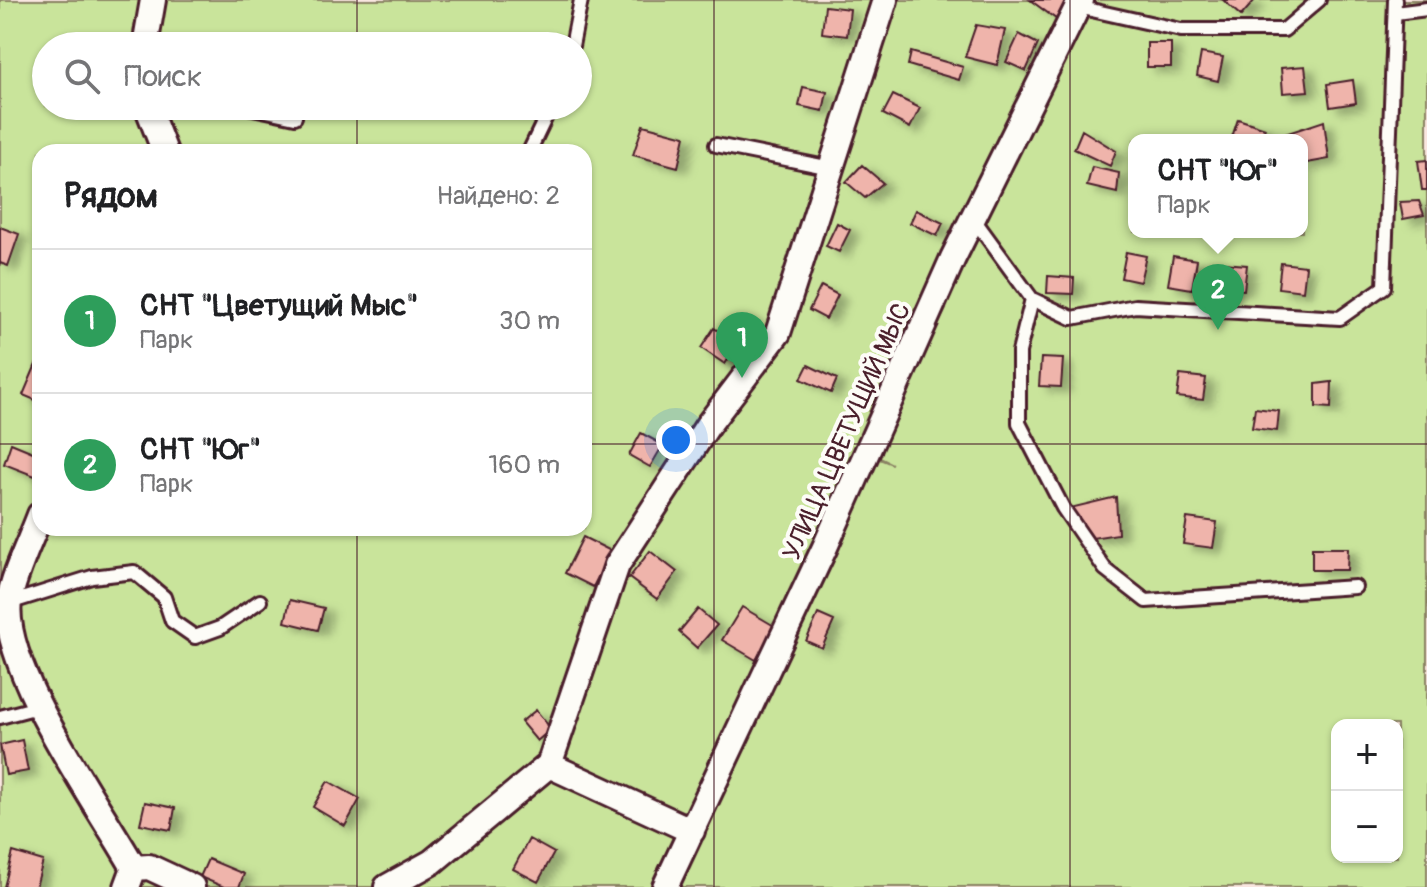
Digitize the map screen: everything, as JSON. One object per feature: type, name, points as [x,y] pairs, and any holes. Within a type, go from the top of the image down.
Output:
[{"type":"street","points":[[147,32],[153,0]]},
{"type":"street","points":[[387,887],[432,862],[549,765],[617,565],[708,425],[778,333],[885,0]]},
{"type":"street","name":"УЛИЦА ЦВЕТУЩИЙ МЫС","points":[[665,887],[973,218],[1080,4]]},
{"type":"street","points":[[152,120],[162,144]]},
{"type":"street","points":[[33,536],[9,603],[15,654],[38,707],[131,878],[149,867],[192,887]]},
{"type":"street","points":[[549,765],[692,831]]},
{"type":"lane","points":[[575,32],[581,0]]},
{"type":"lane","points":[[1080,4],[1181,30],[1284,30],[1319,0]]},
{"type":"lane","points":[[973,218],[1032,299],[1072,318],[1135,306],[1340,318],[1384,287],[1395,7],[1427,9]]},
{"type":"lane","points":[[533,144],[544,120]]},
{"type":"lane","points":[[716,145],[831,168]]},
{"type":"lane","points":[[1032,299],[1019,352],[1019,423],[1063,508],[1105,569],[1146,601],[1355,587]]},
{"type":"lane","points":[[9,603],[92,577],[134,572],[164,597],[172,621],[195,637],[220,628],[260,601]]},
{"type":"lane","points":[[0,717],[38,707]]},
{"type":"green space","points":[[0,0],[1427,0],[1427,887],[0,887]],"holes":[[[935,302],[946,309],[874,455],[892,464],[867,454]]]},
{"type":"building","points":[[1030,0],[1069,0],[1056,19]]},
{"type":"building","points":[[1223,0],[1255,0],[1241,16]]},
{"type":"building","points":[[825,6],[850,9],[847,36],[822,33]]},
{"type":"building","points":[[976,25],[1005,30],[997,65],[965,57]]},
{"type":"building","points":[[1019,34],[1038,44],[1026,71],[1006,62]]},
{"type":"building","points":[[1147,43],[1171,43],[1171,67],[1147,67]]},
{"type":"building","points":[[911,52],[963,67],[959,80],[908,65]]},
{"type":"building","points":[[1201,53],[1223,57],[1218,81],[1197,76]]},
{"type":"building","points":[[1305,66],[1308,91],[1283,93],[1281,68]]},
{"type":"building","points":[[1353,80],[1356,103],[1330,107],[1327,84]]},
{"type":"building","points":[[803,87],[827,92],[823,111],[799,106]]},
{"type":"building","points":[[893,95],[920,108],[910,128],[883,114]]},
{"type":"building","points":[[1238,119],[1265,128],[1263,134],[1233,134]]},
{"type":"building","points":[[1324,121],[1329,159],[1308,163],[1308,134],[1285,134]]},
{"type":"building","points":[[643,125],[685,136],[678,167],[633,155]]},
{"type":"building","points":[[1082,130],[1116,151],[1110,166],[1074,149]]},
{"type":"building","points":[[1427,160],[1427,190],[1422,190],[1418,161]]},
{"type":"building","points":[[862,165],[883,183],[865,198],[846,182]]},
{"type":"building","points":[[1092,167],[1119,173],[1117,193],[1087,186]]},
{"type":"building","points":[[1419,201],[1424,215],[1403,219],[1400,202]]},
{"type":"building","points":[[916,210],[943,223],[937,236],[910,223]]},
{"type":"building","points":[[837,223],[850,230],[839,252],[826,246]]},
{"type":"building","points":[[0,227],[19,234],[8,266],[0,263]]},
{"type":"building","points":[[1126,252],[1146,256],[1140,282],[1121,278]]},
{"type":"building","points":[[1173,256],[1197,260],[1192,289],[1168,285]]},
{"type":"building","points":[[1222,263],[1247,265],[1244,290],[1220,288]]},
{"type":"building","points":[[1281,263],[1306,266],[1303,291],[1278,288]]},
{"type":"building","points":[[1048,276],[1074,278],[1073,294],[1047,293]]},
{"type":"building","points":[[821,286],[838,295],[826,319],[809,310]]},
{"type":"building","points":[[714,328],[738,344],[725,364],[701,348]]},
{"type":"building","points":[[1041,358],[1063,359],[1061,387],[1039,386]]},
{"type":"building","points":[[808,365],[837,379],[831,393],[801,379]]},
{"type":"building","points":[[32,374],[32,399],[23,395]]},
{"type":"building","points":[[1180,375],[1206,378],[1203,400],[1177,397]]},
{"type":"building","points":[[1332,382],[1331,408],[1316,407],[1316,384]]},
{"type":"building","points":[[1255,408],[1279,411],[1277,431],[1252,428]]},
{"type":"building","points":[[641,433],[663,445],[650,467],[629,455]]},
{"type":"building","points":[[11,443],[32,452],[32,475],[4,464]]},
{"type":"building","points":[[1116,497],[1118,534],[1092,538],[1070,508]]},
{"type":"building","points":[[1187,518],[1217,522],[1213,548],[1183,544]]},
{"type":"building","points":[[583,537],[611,551],[593,587],[565,573]]},
{"type":"building","points":[[1312,548],[1348,548],[1347,570],[1312,570]]},
{"type":"building","points":[[650,551],[677,572],[657,599],[629,578]]},
{"type":"building","points":[[290,600],[324,608],[318,630],[285,622]]},
{"type":"building","points":[[742,607],[776,627],[756,660],[722,640]]},
{"type":"building","points":[[698,609],[717,625],[697,648],[679,632]]},
{"type":"building","points":[[818,614],[834,621],[822,648],[806,641]]},
{"type":"building","points":[[536,710],[551,729],[537,741],[521,722]]},
{"type":"building","points":[[22,740],[28,771],[6,775],[0,745]]},
{"type":"building","points":[[328,781],[360,799],[345,826],[313,807]]},
{"type":"building","points":[[145,802],[175,808],[171,830],[140,824]]},
{"type":"building","points":[[529,839],[554,853],[538,882],[513,869]]},
{"type":"building","points":[[13,852],[43,861],[36,887],[4,887]]},
{"type":"building","points":[[208,859],[244,874],[239,887],[224,887],[200,877]]},
{"type":"place","name":"СНТ \"Юг\"","points":[[1218,330]]},
{"type":"place","name":"СНТ \"Цветущий Мыс\"","points":[[742,378]]}]
